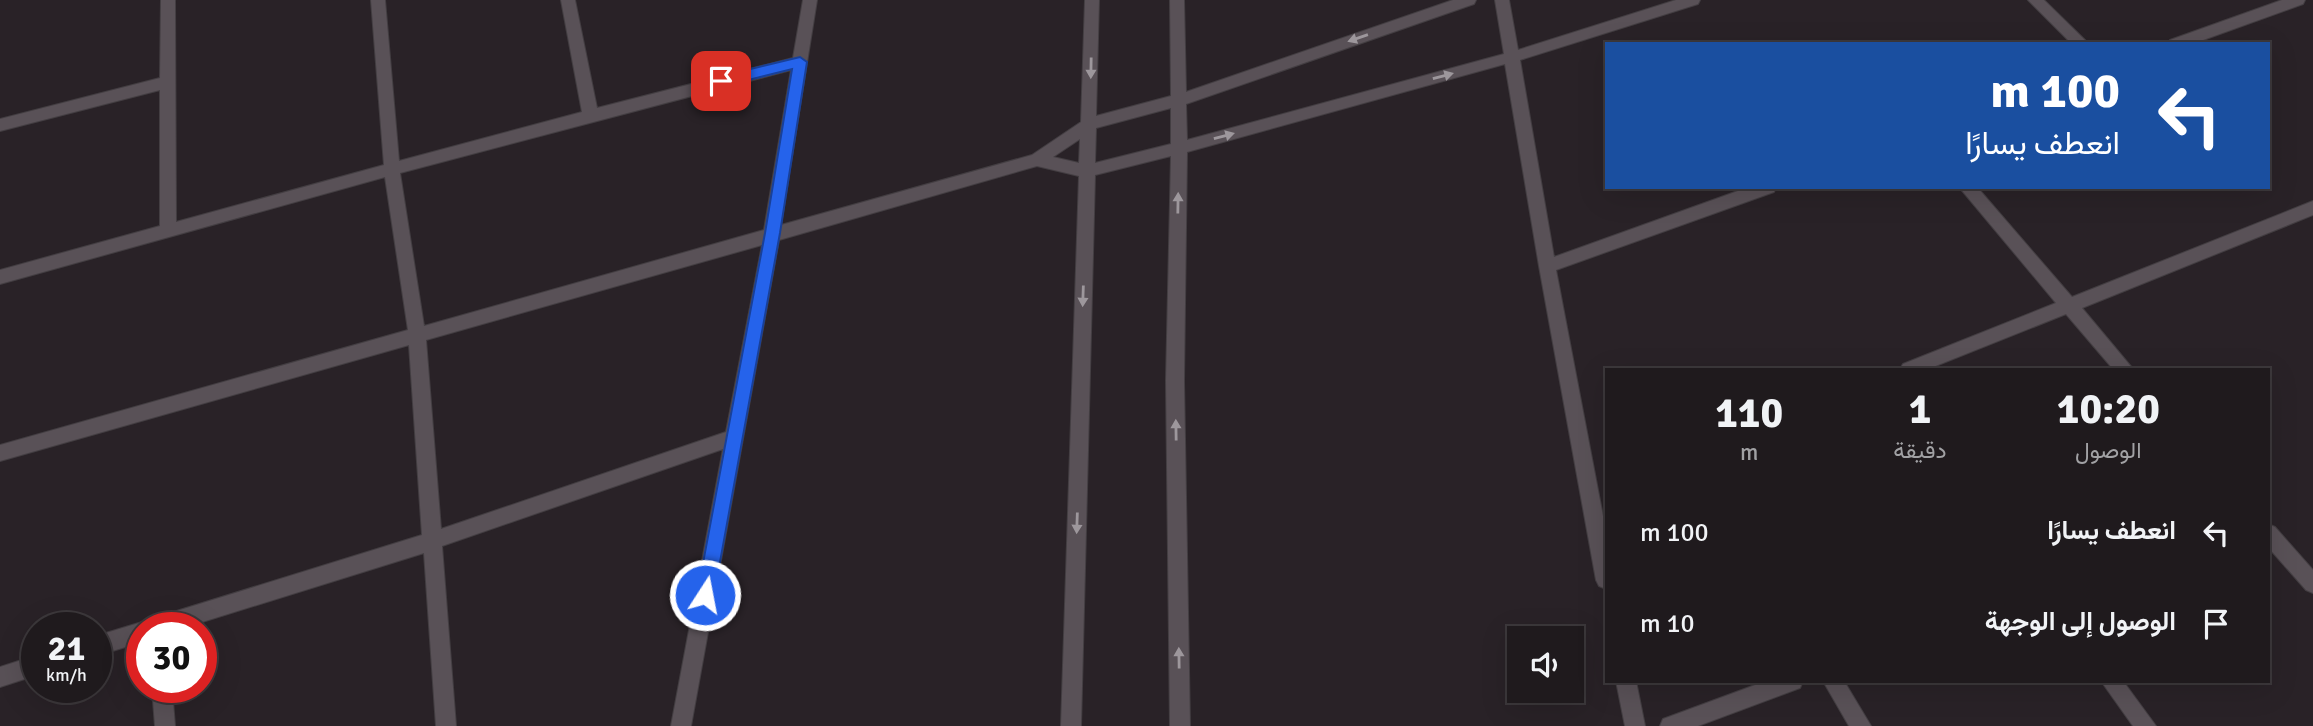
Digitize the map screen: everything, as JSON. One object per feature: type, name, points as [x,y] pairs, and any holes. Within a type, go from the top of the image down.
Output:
[{"type":"street","points":[[168,0],[168,231]]},
{"type":"street","points":[[378,0],[392,171],[417,336],[446,726]]},
{"type":"street","points":[[568,0],[590,114]]},
{"type":"street","points":[[681,726],[772,233],[810,0]]},
{"type":"street","points":[[1071,726],[1092,0]]},
{"type":"street","points":[[1177,0],[1179,148],[1175,381],[1180,726]]},
{"type":"street","points":[[0,453],[1037,160],[1090,124],[1179,100],[1469,0]]},
{"type":"street","points":[[1502,0],[1547,265],[1598,493],[1605,569]]},
{"type":"street","points":[[1037,160],[1087,171],[1512,57],[1693,0]]},
{"type":"street","points":[[2035,0],[2080,42]]},
{"type":"street","points":[[2181,42],[2299,0],[2313,11]]},
{"type":"street","points":[[0,277],[392,171],[590,114],[800,62]]},
{"type":"street","points":[[0,125],[168,82]]},
{"type":"street","points":[[1547,265],[1762,189]]},
{"type":"street","points":[[1969,189],[2123,368]]},
{"type":"street","points":[[1912,368],[2313,208]]},
{"type":"street","points":[[207,612],[432,541],[735,438]]},
{"type":"street","points":[[2270,535],[2313,584]]},
{"type":"street","points":[[0,677],[21,670]]},
{"type":"street","points":[[1626,683],[1635,726]]},
{"type":"street","points":[[1670,726],[1788,683]]},
{"type":"street","points":[[1834,683],[1861,726]]},
{"type":"street","points":[[2113,683],[2146,726]]},
{"type":"street","points":[[163,703],[165,726]]},
{"type":"route","points":[[705,595],[772,233],[800,62],[721,81]]}]
